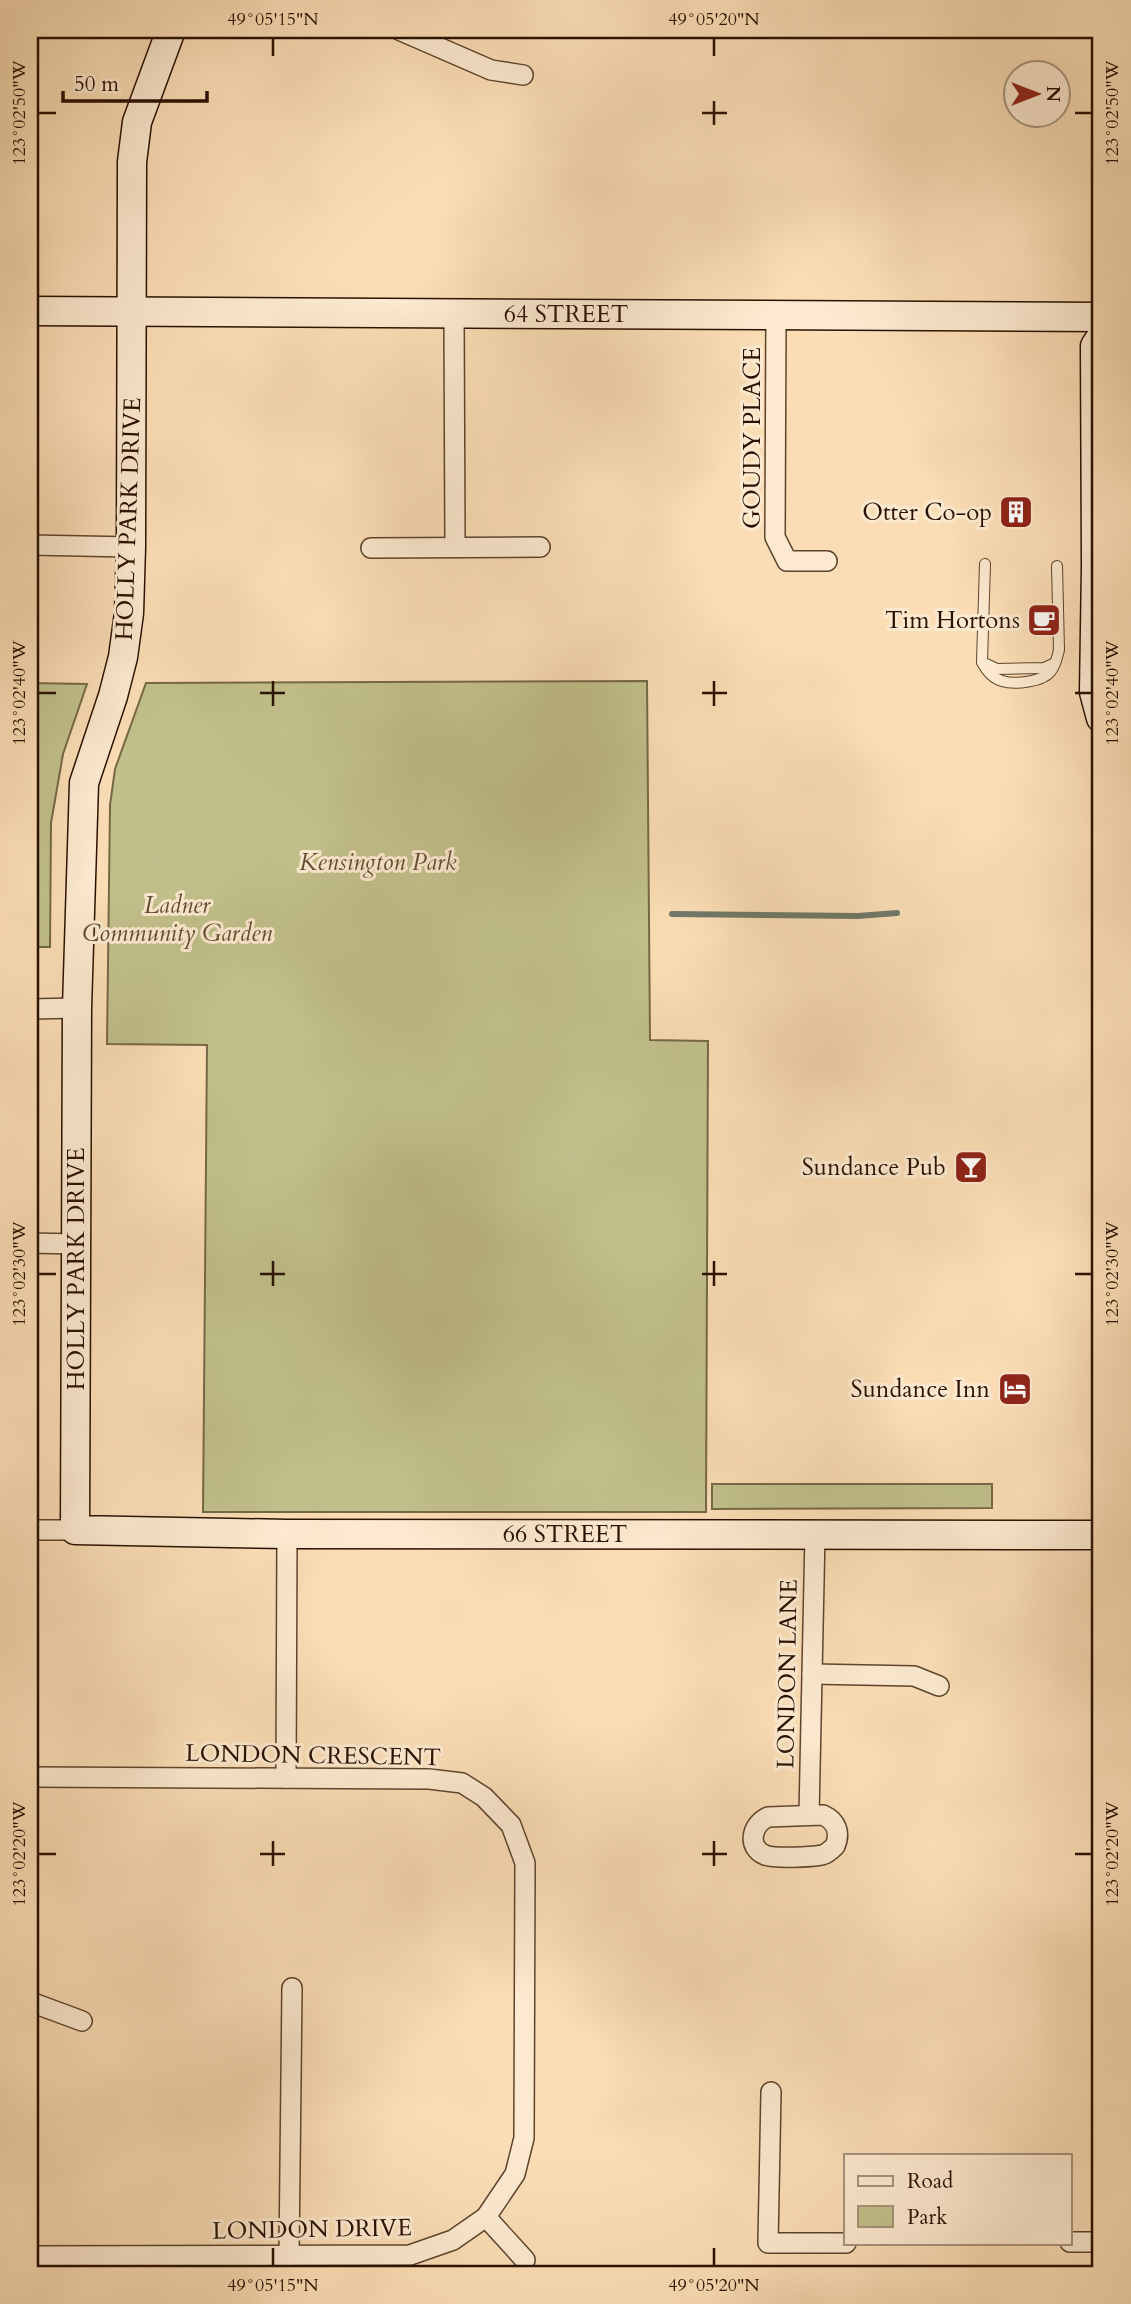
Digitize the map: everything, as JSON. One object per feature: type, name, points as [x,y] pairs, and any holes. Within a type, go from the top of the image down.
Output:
[{"type":"street","name":"HOLLY PARK DRIVE","points":[[75,1530],[77,1008],[84,783],[113,696],[123,656],[129,613],[132,162],[136,122],[171,30]]},
{"type":"street","points":[[399,30],[491,70],[523,75]]},
{"type":"street","name":"64 STREET","points":[[30,311],[1101,317]]},
{"type":"street","points":[[454,314],[455,547]]},
{"type":"street","name":"GOUDY PLACE","points":[[776,315],[775,537],[787,561],[827,561]]},
{"type":"street","points":[[1101,337],[1095,346],[1094,692],[1101,718]]},
{"type":"street","points":[[30,545],[131,547]]},
{"type":"street","points":[[371,548],[540,547]]},
{"type":"street","points":[[30,1009],[77,1008]]},
{"type":"street","points":[[30,1243],[76,1244]]},
{"type":"street","name":"66 STREET","points":[[30,1530],[287,1534],[1101,1535]]},
{"type":"street","points":[[286,1778],[287,1534]]},
{"type":"street","name":"LONDON LANE","points":[[809,1815],[815,1534]]},
{"type":"street","points":[[812,1674],[914,1676],[939,1686]]},
{"type":"street","name":"LONDON CRESCENT","points":[[30,1777],[429,1779],[462,1783],[484,1797],[512,1825],[526,1863],[524,2138],[515,2174],[486,2217]]},
{"type":"street","points":[[289,2256],[292,1987]]},
{"type":"street","points":[[30,2004],[82,2021]]},
{"type":"street","points":[[771,2092],[768,2243],[844,2242]]},
{"type":"street","points":[[486,2217],[524,2260]]},
{"type":"street","name":"LONDON DRIVE","points":[[30,2256],[410,2255],[453,2240],[486,2217]]},
{"type":"street","points":[[1072,2242],[1101,2242]]},
{"type":"lane","points":[[985,564],[982,662],[986,671],[1002,681],[1029,682],[1041,679],[1049,673],[1059,650],[1058,566]]},
{"type":"green space","points":[[647,681],[650,1040],[708,1041],[706,1512],[203,1512],[207,1045],[107,1044],[110,805],[115,769],[146,683]]},
{"type":"green space","points":[[30,683],[87,684],[63,754],[51,823],[50,947],[30,947]]},
{"type":"green space","points":[[712,1484],[992,1484],[992,1508],[712,1509]]},
{"type":"waterway","points":[[672,914],[858,916],[897,913]]},
{"type":"place","name":"Otter Co-op","points":[[1016,512]]},
{"type":"place","name":"Tim Hortons","points":[[1044,620]]},
{"type":"place","name":"Sundance Pub","points":[[971,1167]]},
{"type":"place","name":"Sundance Inn","points":[[1015,1389]]},
{"type":"park label","name":"Kensington Park","points":[[378,862]]},
{"type":"park label","name":"Ladner Community Garden","points":[[177,919]]}]
